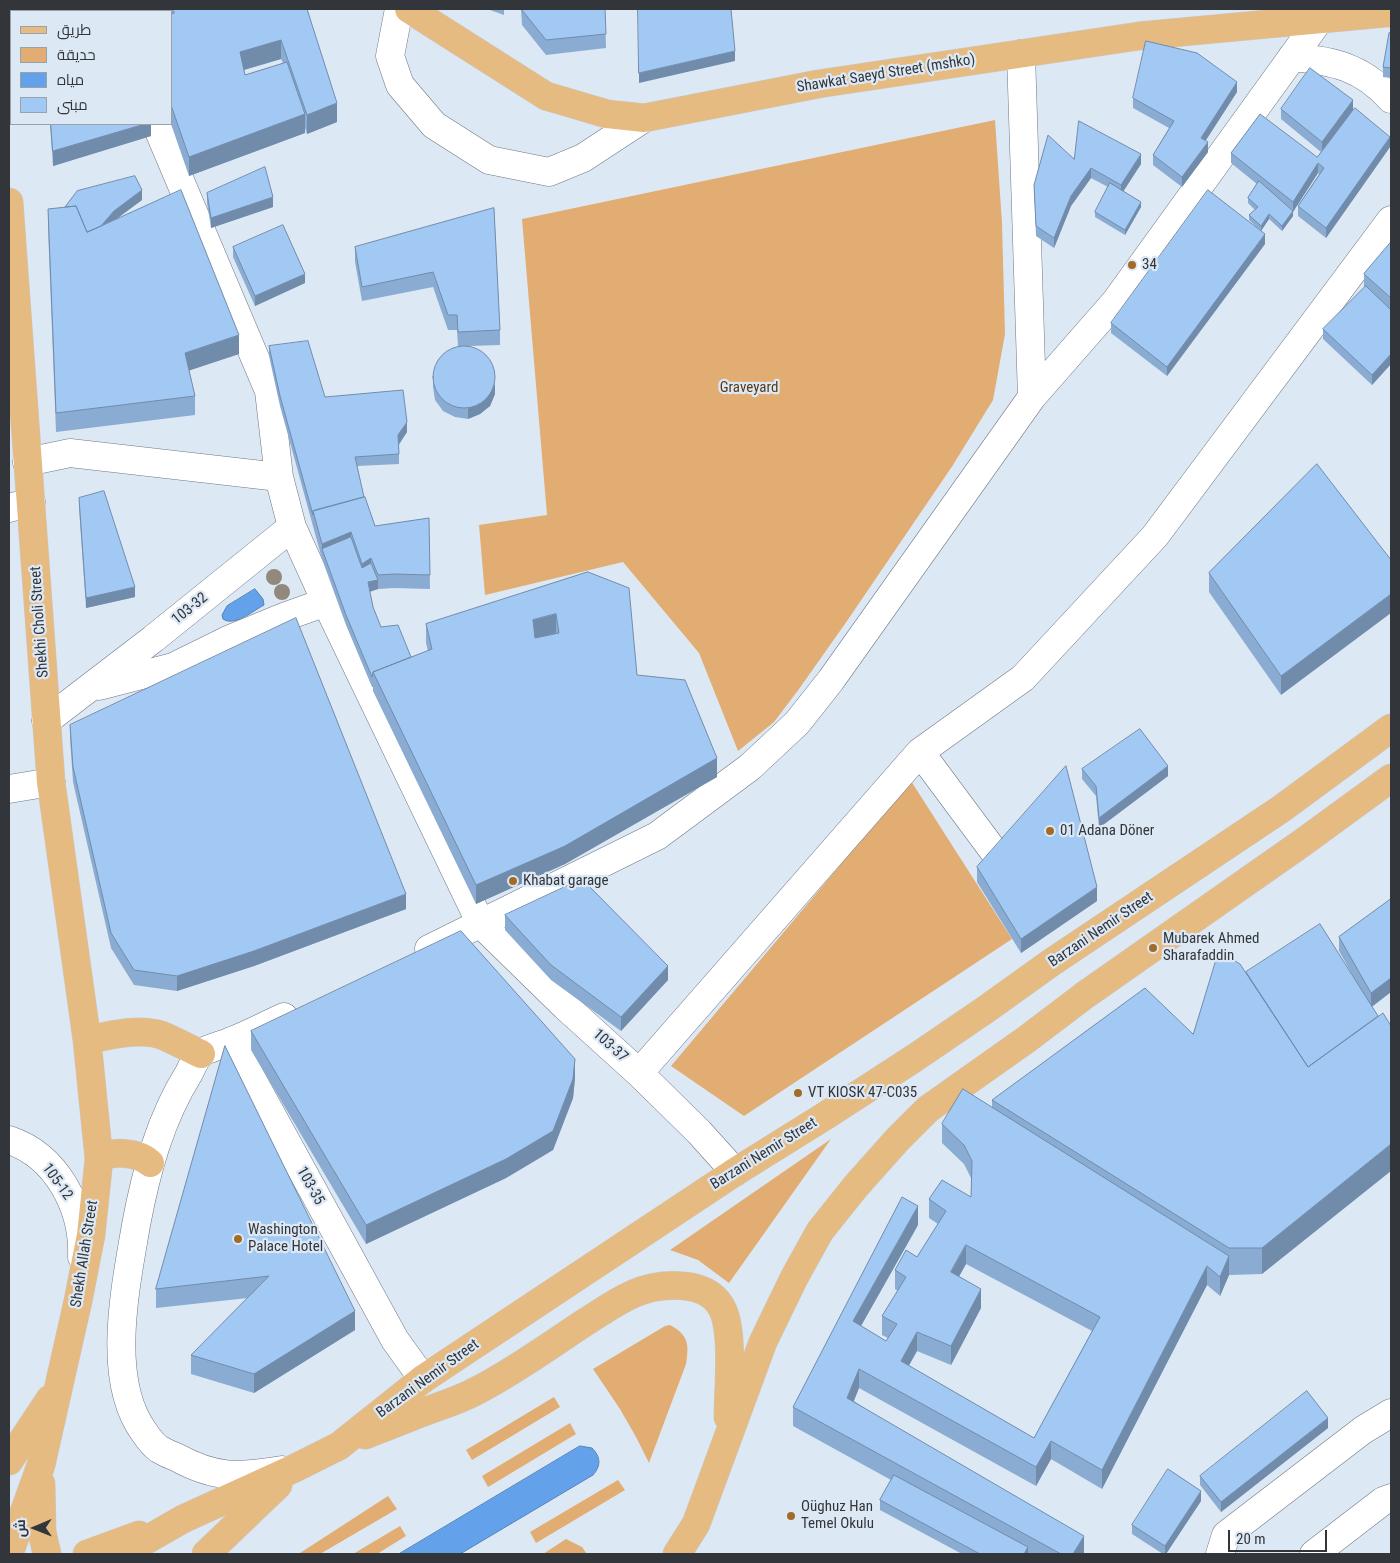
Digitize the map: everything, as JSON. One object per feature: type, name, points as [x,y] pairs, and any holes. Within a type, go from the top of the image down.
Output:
[{"type":"main road","name":"Shawkat Saeyd Street (mshko)","points":[[409,9],[546,96],[607,114],[644,118],[818,84],[1139,36],[1391,13]]},
{"type":"main road","name":"Shekhi Choli Street","points":[[9,202],[13,330],[27,462],[20,505],[46,721],[51,782],[87,1040]]},
{"type":"main road","name":"Barzani Nemir Street","points":[[122,1554],[183,1519],[295,1468],[338,1446],[423,1379],[735,1172],[913,1060],[1052,962],[1281,809],[1391,728]]},
{"type":"main road","points":[[690,1554],[696,1524],[763,1342],[794,1278],[820,1231],[862,1179],[897,1140],[928,1109],[1391,778]]},
{"type":"main road","points":[[87,1040],[108,1035],[146,1032],[162,1036],[200,1054]]},
{"type":"main road","name":"Shekh Allah Street","points":[[41,1465],[91,1236],[99,1159],[87,1040]]},
{"type":"main road","points":[[99,1159],[104,1155],[120,1153],[140,1156],[150,1162]]},
{"type":"main road","points":[[338,1446],[475,1392],[633,1294],[651,1288],[676,1285],[704,1291],[720,1304],[728,1321],[727,1438]]},
{"type":"main road","points":[[9,1461],[59,1386]]},
{"type":"main road","points":[[9,1554],[41,1465]]},
{"type":"main road","points":[[41,1465],[40,1511],[46,1554]]},
{"type":"main road","points":[[206,1554],[295,1468]]},
{"type":"main road","points":[[87,1554],[183,1519]]},
{"type":"main road","points":[[678,1554],[696,1524]]},
{"type":"street","points":[[399,9],[390,56],[400,85],[434,125],[489,160],[549,172],[583,158],[644,118]]},
{"type":"street","points":[[407,959],[657,836],[750,766],[797,723],[831,680],[1032,397],[1116,300],[1319,20]]},
{"type":"street","points":[[1021,54],[1032,397]]},
{"type":"street","points":[[1292,57],[1326,61],[1365,76],[1380,87],[1391,99]]},
{"type":"street","points":[[156,125],[269,391],[279,477],[292,527],[326,602],[481,924]]},
{"type":"street","points":[[639,1073],[920,752],[1023,678],[1155,536],[1391,220]]},
{"type":"street","points":[[27,462],[70,453],[279,477]]},
{"type":"street","name":"103-32","points":[[46,721],[87,690],[128,669],[153,639],[292,527]]},
{"type":"street","name":"103-32","points":[[128,669],[173,667],[236,637],[326,602]]},
{"type":"street","points":[[128,669],[145,704]]},
{"type":"street","points":[[386,725],[413,716]]},
{"type":"street","points":[[920,752],[995,853]]},
{"type":"street","points":[[9,789],[51,782]]},
{"type":"street","name":"103-37","points":[[481,924],[565,1006],[639,1073],[699,1132],[735,1172]]},
{"type":"street","points":[[295,1468],[250,1475],[226,1476],[212,1473],[185,1462],[158,1448],[148,1438],[136,1420],[126,1391],[123,1369],[122,1320],[124,1295],[150,1162],[164,1120],[179,1088],[200,1054],[310,1004]]},
{"type":"street","name":"103-35","points":[[231,1041],[394,1340],[423,1379]]},
{"type":"street","name":"105-12","points":[[9,1140],[36,1154],[53,1170],[66,1188],[76,1209],[81,1232],[82,1254],[78,1301]]},
{"type":"street","points":[[1220,1554],[1226,1535],[1363,1430],[1391,1413]]},
{"type":"street","points":[[1314,1554],[1383,1501],[1391,1498]]},
{"type":"green space","name":"Graveyard","points":[[995,120],[1002,223],[1005,334],[993,400],[953,465],[847,621],[774,722],[738,751],[699,653],[623,562],[485,595],[479,525],[547,515],[522,219]]},
{"type":"green space","points":[[911,781],[1012,939],[744,1116],[671,1066]]},
{"type":"green space","points":[[831,1139],[729,1283],[698,1260],[670,1250]]},
{"type":"green space","points":[[670,1325],[681,1333],[686,1341],[686,1364],[649,1463],[620,1409],[593,1369],[665,1326]]},
{"type":"green space","points":[[554,1397],[560,1407],[472,1460],[466,1450]]},
{"type":"green space","points":[[570,1423],[576,1434],[488,1487],[482,1476]]},
{"type":"green space","points":[[618,1480],[625,1490],[536,1543],[530,1532]]},
{"type":"green space","points":[[388,1496],[397,1509],[320,1554],[300,1553]]},
{"type":"green space","points":[[400,1526],[406,1536],[377,1554],[353,1554]]},
{"type":"green space","points":[[566,1539],[582,1547],[587,1554],[543,1554]]},
{"type":"water","points":[[255,589],[263,599],[264,605],[238,620],[227,621],[223,619],[222,615],[227,606]]},
{"type":"water","points":[[580,1446],[592,1448],[597,1455],[599,1465],[593,1475],[460,1554],[399,1554]]},
{"type":"building","points":[[107,9],[108,10],[43,10]]},
{"type":"building","points":[[139,9],[156,10],[140,10]]},
{"type":"building","points":[[173,9],[307,9],[337,103],[307,115],[281,40],[240,52],[245,75],[287,62],[305,114],[189,157],[172,108],[172,14],[174,13]]},
{"type":"building","points":[[522,9],[605,9],[606,34],[546,40]]},
{"type":"building","points":[[638,9],[731,9],[735,51],[639,73]]},
{"type":"building","points":[[1391,32],[1391,68],[1383,67],[1389,33]]},
{"type":"building","points":[[1146,41],[1197,53],[1237,82],[1201,138],[1208,142],[1182,177],[1153,155],[1174,121],[1133,98]]},
{"type":"building","points":[[1310,68],[1353,100],[1322,142],[1281,109]]},
{"type":"building","points":[[1355,108],[1390,137],[1326,228],[1298,206],[1324,168],[1318,163],[1293,202],[1231,153],[1260,114],[1317,157]]},
{"type":"building","points":[[1079,121],[1141,154],[1121,185],[1091,168],[1071,196],[1054,238],[1036,226],[1034,185],[1048,135],[1074,159]]},
{"type":"building","points":[[51,125],[142,125],[53,151]]},
{"type":"building","points":[[265,167],[273,197],[211,218],[207,193]]},
{"type":"building","points":[[135,176],[142,190],[114,211],[101,226],[87,232],[76,206],[65,207],[77,191]]},
{"type":"building","points":[[1259,181],[1293,211],[1282,226],[1269,214],[1261,226],[1249,215],[1258,207],[1248,198]]},
{"type":"building","points":[[1110,183],[1141,202],[1125,230],[1095,212]]},
{"type":"building","points":[[181,190],[239,335],[185,353],[195,396],[56,413],[48,209],[76,206],[87,232]]},
{"type":"building","points":[[1208,190],[1265,234],[1167,367],[1111,323]]},
{"type":"building","points":[[494,208],[500,330],[458,332],[457,315],[448,315],[433,272],[362,287],[355,247]]},
{"type":"building","points":[[283,225],[305,274],[255,296],[233,247]]},
{"type":"building","points":[[1391,242],[1391,298],[1364,274]]},
{"type":"building","points":[[1366,286],[1391,310],[1391,354],[1372,375],[1323,329]]},
{"type":"building","points":[[308,341],[325,397],[403,390],[407,422],[398,435],[399,454],[355,457],[364,497],[313,511],[313,515],[280,396],[269,346]]},
{"type":"building","points":[[464,346],[476,348],[486,355],[493,365],[495,377],[493,389],[486,399],[476,406],[464,408],[452,406],[442,399],[435,389],[433,377],[435,365],[442,355],[452,348]]},
{"type":"building","points":[[1317,464],[1391,560],[1391,594],[1281,676],[1209,573]]},
{"type":"building","points":[[104,491],[135,587],[86,598],[79,498]]},
{"type":"building","points":[[365,497],[375,526],[429,518],[430,575],[378,575],[371,558],[362,564],[351,532],[322,544],[313,511]]},
{"type":"building","points":[[351,537],[362,568],[371,563],[378,580],[368,582],[373,607],[381,627],[398,625],[411,657],[373,672],[372,677],[346,615],[322,549]]},
{"type":"building","points":[[588,572],[629,588],[637,675],[685,680],[717,758],[565,846],[476,885],[373,672],[432,649],[426,624]],"holes":[[[556,614],[559,633],[535,638],[533,620]]]},
{"type":"building","points":[[296,618],[406,894],[254,951],[177,976],[134,970],[111,933],[73,767],[70,725]]},
{"type":"building","points":[[1140,729],[1168,766],[1099,818],[1096,786],[1082,769]]},
{"type":"building","name":"01 Adana Döner","points":[[1066,766],[1097,887],[1021,939],[977,867]]},
{"type":"building","points":[[582,879],[668,966],[621,1017],[551,965],[505,915]]},
{"type":"building","points":[[1391,899],[1391,978],[1371,993],[1339,937]]},
{"type":"building","points":[[1320,924],[1378,1016],[1308,1067],[1246,972]]},
{"type":"building","points":[[461,931],[575,1059],[573,1079],[553,1131],[506,1159],[366,1225],[251,1031]]},
{"type":"building","points":[[1219,951],[1240,964],[1308,1067],[1383,1013],[1391,1026],[1391,1144],[1262,1248],[1229,1248],[992,1100],[1145,988],[1193,1034]]},
{"type":"building","points":[[225,1046],[355,1311],[254,1374],[191,1355],[269,1276],[156,1289]]},
{"type":"building","points":[[963,1089],[1229,1256],[1220,1277],[1207,1266],[1102,1470],[1051,1441],[1036,1467],[859,1369],[847,1398],[1084,1536],[1073,1554],[1061,1554],[793,1407],[902,1197],[918,1206],[853,1321],[886,1341],[897,1324],[882,1316],[906,1277],[895,1270],[906,1250],[917,1257],[946,1211],[929,1199],[942,1180],[971,1197],[972,1161],[964,1145],[942,1124]],"holes":[[[966,1245],[1100,1317],[1034,1438],[901,1361],[917,1332],[951,1346],[981,1289],[951,1272]]]},
{"type":"building","points":[[1307,1391],[1328,1418],[1221,1502],[1200,1476]]},
{"type":"building","points":[[1168,1469],[1201,1491],[1165,1546],[1132,1525]]},
{"type":"building","points":[[894,1475],[1028,1547],[1024,1554],[980,1554],[880,1500]]},
{"type":"place","name":"34","points":[[1132,265]]},
{"type":"place","name":"01 Adana Döner","points":[[1050,831]]},
{"type":"place","name":"Khabat garage","points":[[513,881]]},
{"type":"place","name":"Mubarek Ahmed Sharafaddin","points":[[1153,948]]},
{"type":"place","name":"VT KIOSK 47-C035","points":[[798,1093]]},
{"type":"place","name":"Washington Palace Hotel","points":[[238,1239]]},
{"type":"place","name":"Oüghuz Han Temel Okulu","points":[[791,1516]]}]
